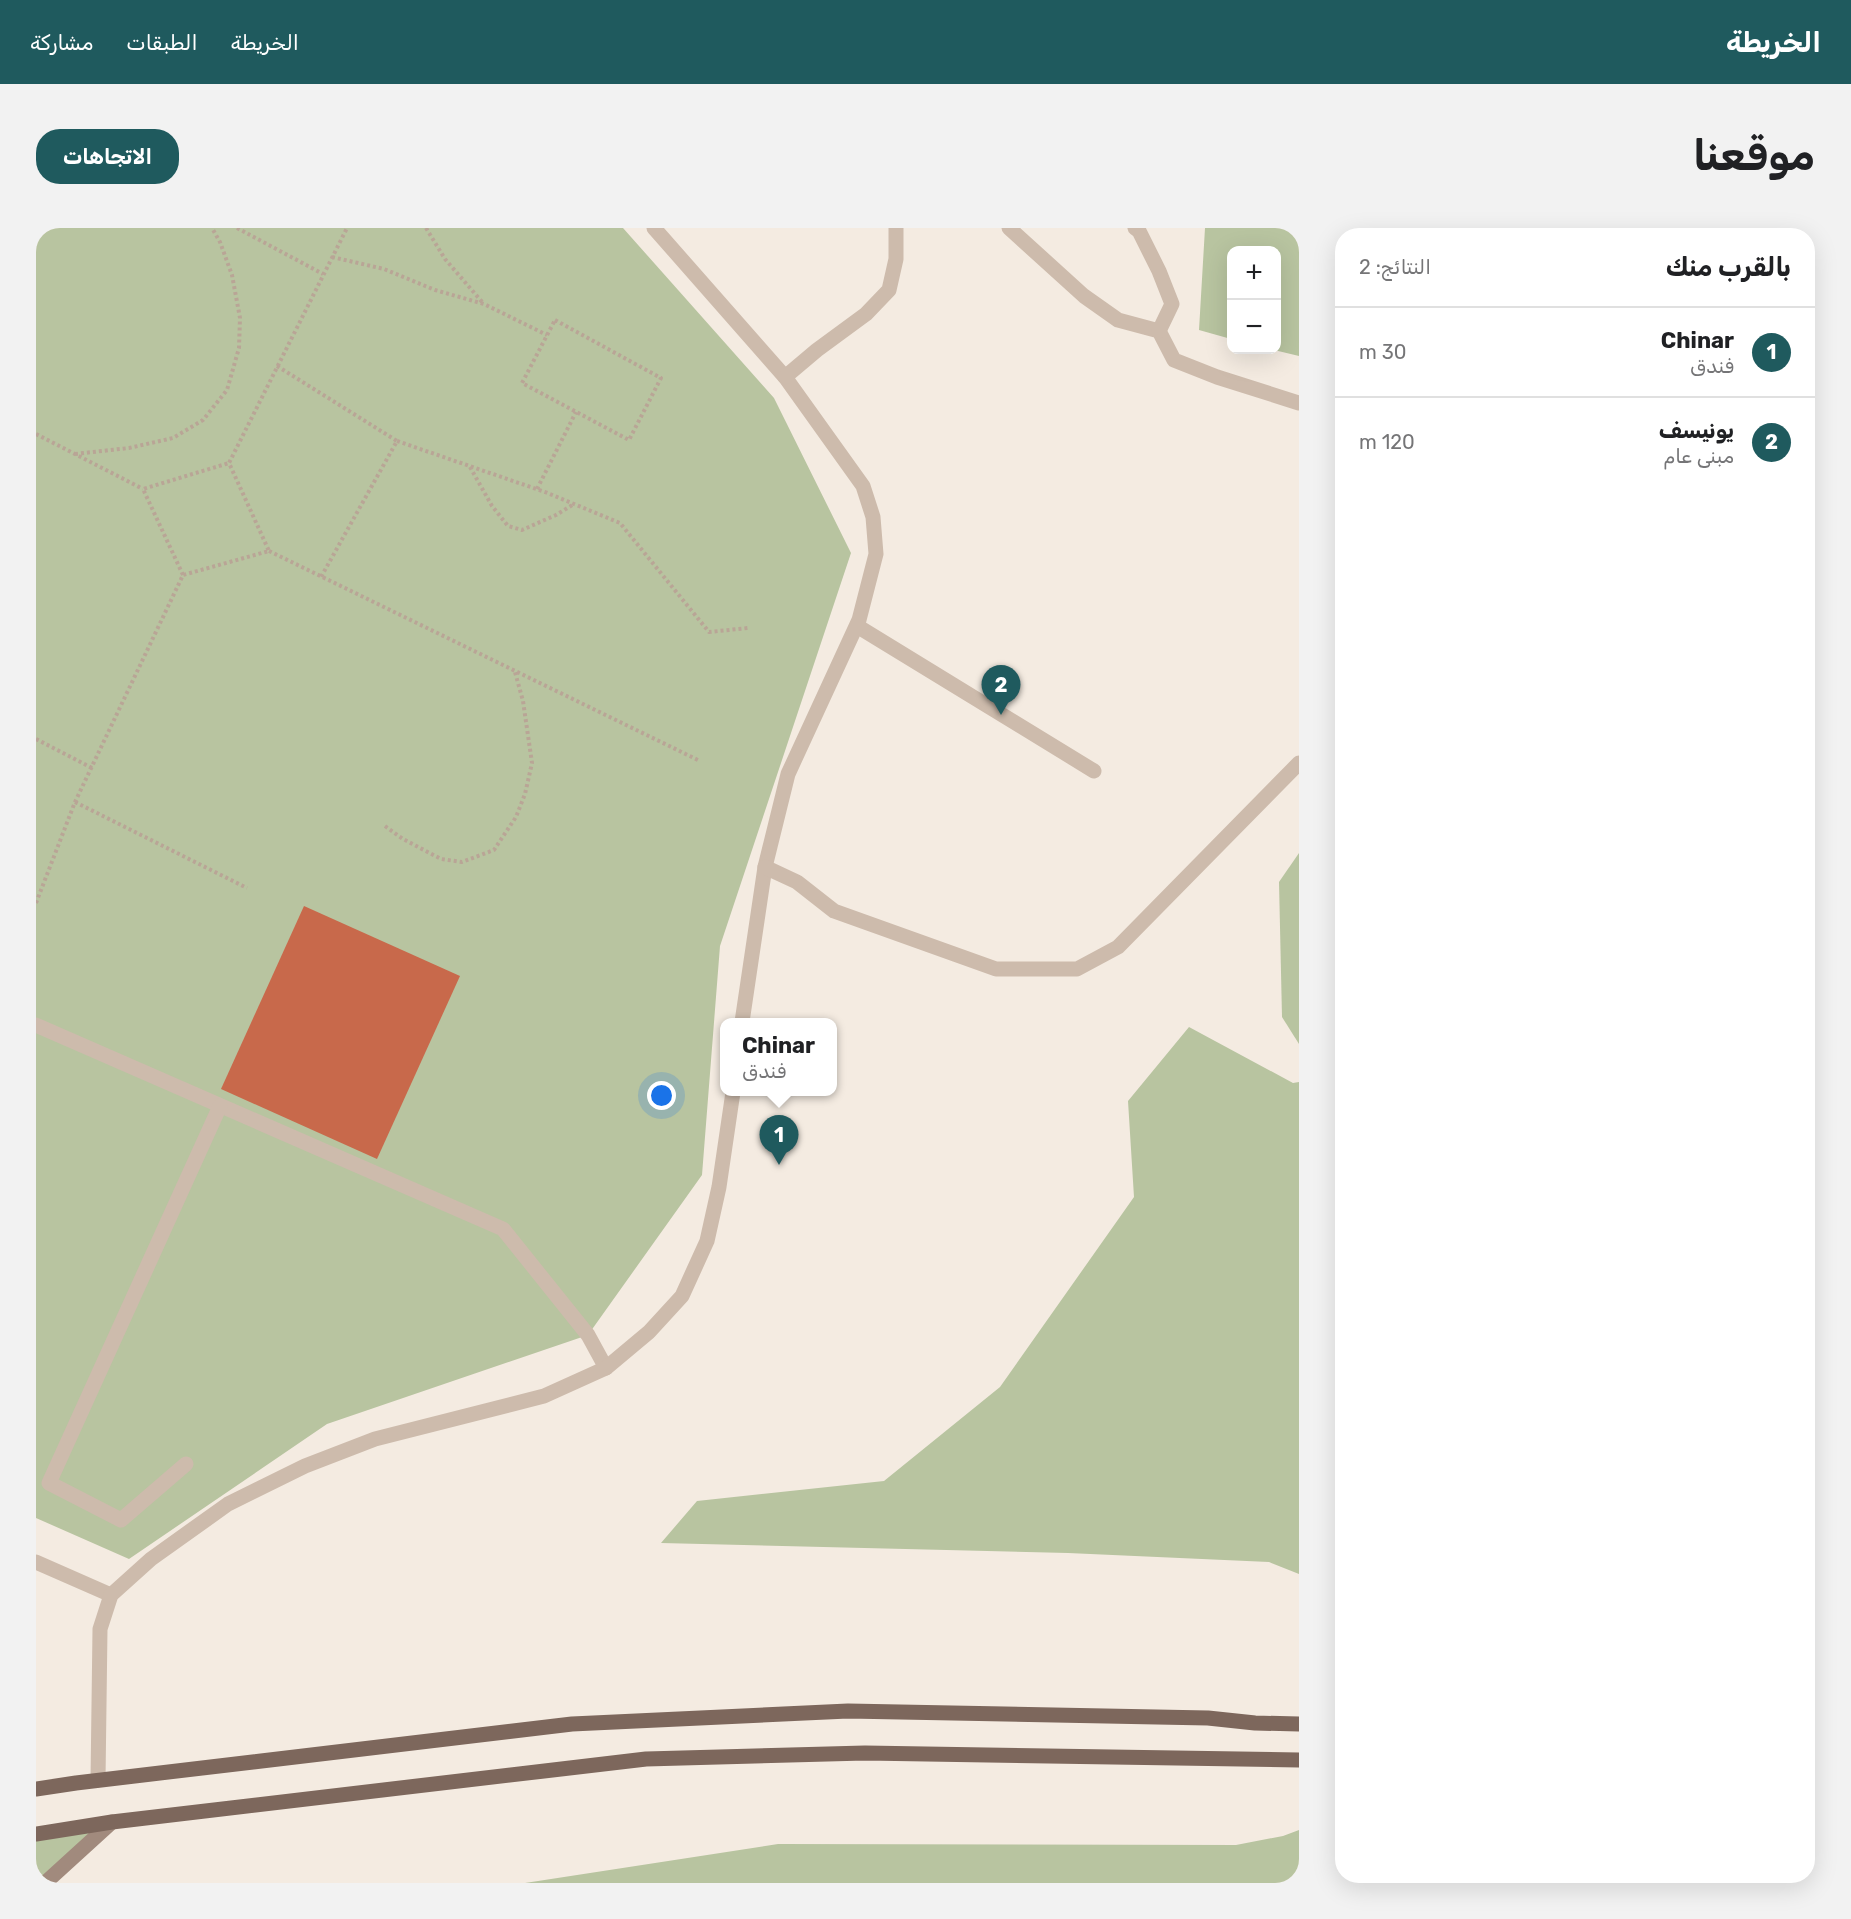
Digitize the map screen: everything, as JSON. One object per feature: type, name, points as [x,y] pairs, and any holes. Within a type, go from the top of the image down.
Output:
[{"type":"main road","points":[[36,1789],[572,1724],[848,1711],[1208,1718],[1256,1723],[1299,1724]]},
{"type":"main road","points":[[36,1834],[112,1822],[646,1758],[865,1753],[1299,1760]]},
{"type":"main road","points":[[45,1883],[112,1822]]},
{"type":"street","points":[[654,228],[785,377],[863,486],[873,517],[876,554],[856,626],[788,774],[765,867],[743,1018]]},
{"type":"street","points":[[785,377],[866,314],[889,290],[896,259],[896,228]]},
{"type":"street","points":[[1009,228],[1084,296],[1119,320],[1159,332],[1174,360],[1217,377],[1299,403]]},
{"type":"street","points":[[1135,228],[1139,231],[1159,271],[1172,304],[1159,332]]},
{"type":"street","points":[[856,626],[1094,771]]},
{"type":"street","points":[[765,867],[797,882],[834,911],[996,969],[1077,969],[1118,947],[1299,763]]},
{"type":"street","points":[[36,1025],[504,1229],[588,1335],[606,1368]]},
{"type":"street","points":[[98,1780],[100,1629],[111,1595],[151,1559],[228,1504],[305,1466],[375,1439],[544,1396],[606,1368],[649,1332],[682,1296],[708,1241],[719,1187],[732,1096]]},
{"type":"street","points":[[186,1464],[121,1520],[49,1484],[220,1106]]},
{"type":"street","points":[[36,1562],[111,1595]]},
{"type":"path","points":[[75,454],[129,448],[173,438],[203,420],[227,390],[240,348],[240,318],[232,275],[220,242],[212,228]]},
{"type":"path","points":[[237,228],[323,274]]},
{"type":"path","points":[[143,489],[229,463],[347,228]]},
{"type":"path","points":[[426,228],[444,259],[484,304]]},
{"type":"path","points":[[332,257],[384,269],[435,290],[484,304],[547,335]]},
{"type":"path","points":[[555,320],[661,378],[628,440],[522,383],[547,335],[555,320]]},
{"type":"path","points":[[277,366],[397,441],[536,489],[620,523],[709,633],[748,628]]},
{"type":"path","points":[[536,489],[576,412]]},
{"type":"path","points":[[36,434],[143,489],[183,575]]},
{"type":"path","points":[[321,577],[397,441]]},
{"type":"path","points":[[229,463],[269,551],[700,761]]},
{"type":"path","points":[[470,466],[492,506],[508,526],[522,530],[574,504]]},
{"type":"path","points":[[36,903],[75,802],[183,575],[269,551]]},
{"type":"path","points":[[385,826],[441,859],[462,862],[494,850],[516,817],[525,794],[532,763],[523,701],[515,671]]},
{"type":"path","points":[[36,739],[92,768]]},
{"type":"path","points":[[75,802],[247,888]]},
{"type":"green space","points":[[36,228],[623,228],[774,398],[851,553],[720,946],[702,1175],[588,1335],[327,1424],[129,1559],[36,1518]]},
{"type":"green space","points":[[1205,228],[1299,228],[1299,356],[1281,352],[1281,246],[1227,246],[1227,338],[1199,330]]},
{"type":"green space","points":[[1299,853],[1299,1044],[1282,1017],[1279,882]]},
{"type":"green space","points":[[1189,1027],[1293,1083],[1299,1082],[1299,1574],[1269,1562],[1068,1553],[661,1543],[697,1501],[884,1481],[1000,1387],[1134,1197],[1128,1101]]},
{"type":"green space","points":[[112,1822],[45,1883],[36,1883],[36,1838]]},
{"type":"green space","points":[[1299,1830],[1299,1883],[525,1883],[778,1844],[1236,1845],[1283,1836]]},
{"type":"building","points":[[304,906],[460,976],[377,1159],[221,1089]]},
{"type":"place","name":"يونيسف","points":[[1001,715]]},
{"type":"place","name":"Chinar","points":[[779,1165]]}]
